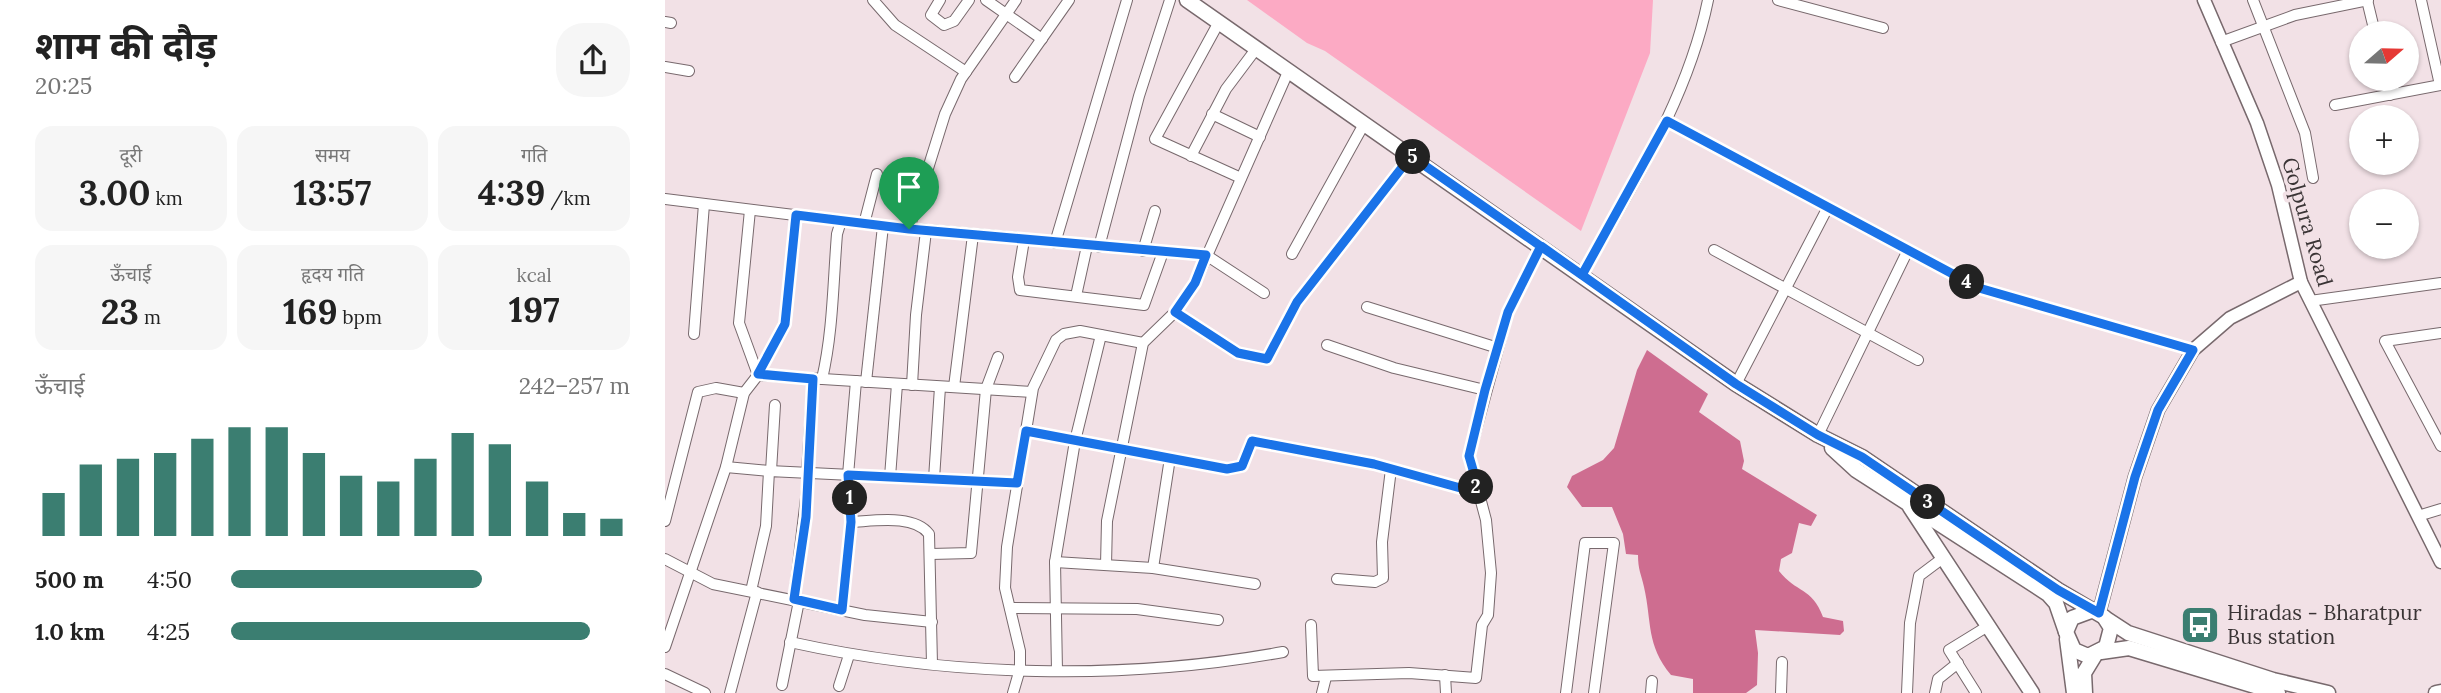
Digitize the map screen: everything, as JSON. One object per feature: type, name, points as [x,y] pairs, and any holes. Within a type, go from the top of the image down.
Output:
[{"type":"main road","points":[[1187,0],[1736,384],[1818,435],[1862,457],[2127,633],[2273,680],[2327,693]]},
{"type":"main road","points":[[1818,435],[1856,470],[2047,594],[2062,614],[2074,693]]},
{"type":"main road","points":[[1907,503],[2032,693]]},
{"type":"main road","points":[[2067,635],[2072,618],[2098,613]]},
{"type":"main road","points":[[2085,693],[2084,673],[2111,635],[2098,613]]},
{"type":"main road","points":[[2067,635],[2080,654],[2129,648],[2278,693]]},
{"type":"main road","points":[[2436,693],[2441,692]]},
{"type":"street","points":[[873,0],[895,25],[966,72]]},
{"type":"street","points":[[940,0],[930,15],[944,25],[954,22],[969,0]]},
{"type":"street","points":[[986,0],[1042,39]]},
{"type":"street","points":[[909,229],[945,114],[966,72],[1016,0]]},
{"type":"street","points":[[1015,77],[1069,0]]},
{"type":"street","points":[[1055,243],[1127,0]]},
{"type":"street","points":[[1099,247],[1139,96],[1170,0]]},
{"type":"street","points":[[1582,275],[1667,121],[1703,26],[1708,0]]},
{"type":"street","points":[[1778,0],[1883,28]]},
{"type":"street","name":"Golpura Road","points":[[2204,0],[2257,123],[2278,185],[2301,282],[2418,516],[2437,544],[2441,562]]},
{"type":"street","points":[[2253,0],[2305,133],[2313,178]]},
{"type":"street","points":[[2221,42],[2334,4],[2367,0],[2372,21]]},
{"type":"street","points":[[2335,105],[2440,85],[2436,37],[2421,0]]},
{"type":"street","points":[[1219,22],[1155,139],[1241,178]]},
{"type":"street","points":[[1191,156],[1212,114],[1256,49]]},
{"type":"street","points":[[665,68],[689,71]]},
{"type":"street","points":[[1106,565],[1107,522],[1143,342],[1175,312],[1195,283],[1288,72]]},
{"type":"street","points":[[2389,91],[2390,95]]},
{"type":"street","points":[[1212,114],[1259,136]]},
{"type":"street","points":[[1667,121],[1979,288],[2193,350]]},
{"type":"street","points":[[1292,254],[1364,124]]},
{"type":"street","points":[[1175,312],[1238,353],[1267,359],[1297,302],[1411,156]]},
{"type":"street","points":[[864,224],[877,174]]},
{"type":"street","points":[[665,199],[909,229],[1206,255],[1264,293]]},
{"type":"street","points":[[694,334],[704,204]]},
{"type":"street","points":[[1736,384],[1828,207]]},
{"type":"street","points":[[750,210],[739,323],[758,374]]},
{"type":"street","points":[[1143,251],[1155,211]]},
{"type":"street","points":[[665,647],[692,574],[726,467],[744,393],[758,374],[785,324],[796,215]]},
{"type":"street","points":[[782,685],[796,600],[818,379],[831,340],[829,318],[837,234],[841,221]]},
{"type":"street","points":[[842,610],[851,522],[848,475],[883,226]]},
{"type":"street","points":[[912,385],[916,315],[926,230]]},
{"type":"street","points":[[954,387],[973,235]]},
{"type":"street","points":[[1024,240],[1018,277],[1020,290],[1144,305],[1163,252]]},
{"type":"street","points":[[1076,296],[1087,246]]},
{"type":"street","points":[[1311,625],[1313,676],[1359,673],[1476,678],[1482,625],[1488,615],[1490,547],[1469,456],[1508,312],[1541,246]]},
{"type":"street","points":[[1714,250],[1918,360]]},
{"type":"street","points":[[1818,435],[1908,250]]},
{"type":"street","points":[[2098,613],[2135,477],[2158,410],[2193,350],[2230,318],[2301,282]]},
{"type":"street","points":[[2311,301],[2441,282]]},
{"type":"street","points":[[1367,307],[1498,348]]},
{"type":"street","points":[[1013,693],[1020,669],[1020,651],[1005,588],[1007,547],[1032,392],[1056,340],[1064,334],[1080,331],[1143,342]]},
{"type":"street","points":[[2441,333],[2385,341],[2441,446]]},
{"type":"street","points":[[1056,671],[1055,562],[1075,441],[1101,335]]},
{"type":"street","points":[[1327,345],[1394,368],[1485,390]]},
{"type":"street","points":[[931,554],[971,553],[986,389],[998,358]]},
{"type":"street","points":[[758,374],[1032,392]]},
{"type":"street","points":[[890,477],[897,384]]},
{"type":"street","points":[[665,521],[698,392],[716,387],[744,393]]},
{"type":"street","points":[[934,479],[940,387]]},
{"type":"street","points":[[730,693],[754,592],[766,526],[775,405]]},
{"type":"street","points":[[1026,431],[1122,447],[1227,469],[1242,466],[1252,441],[1391,469],[1464,489],[1478,487]]},
{"type":"street","points":[[1153,568],[1170,458]]},
{"type":"street","points":[[726,467],[1017,483]]},
{"type":"street","points":[[1337,579],[1375,582],[1383,578],[1382,542],[1391,469]]},
{"type":"street","points":[[2418,516],[2441,509]]},
{"type":"street","points":[[851,522],[916,524],[929,534],[932,664]]},
{"type":"street","points":[[1566,693],[1585,542],[1614,543],[1594,693]]},
{"type":"street","points":[[1907,693],[1910,623],[1919,576],[1943,558]]},
{"type":"street","points":[[665,559],[713,584],[842,610],[932,622]]},
{"type":"street","points":[[1055,562],[1153,568],[1255,584]]},
{"type":"street","points":[[1010,608],[1137,609],[1218,620]]},
{"type":"street","points":[[1976,693],[1949,650],[1988,626]]},
{"type":"street","points":[[790,642],[849,655],[932,664],[1056,671],[1226,663],[1283,652]]},
{"type":"street","points":[[839,686],[849,655]]},
{"type":"street","points":[[1781,693],[1782,662]]},
{"type":"street","points":[[1935,693],[1938,678],[1958,663]]},
{"type":"street","points":[[665,674],[705,693]]},
{"type":"street","points":[[1445,675],[1446,693]]},
{"type":"street","points":[[1322,693],[1326,677]]},
{"type":"street","points":[[1651,681],[1651,693]]},
{"type":"shaded area","points":[[1247,0],[1653,0],[1650,53],[1581,231],[1325,51],[1307,43]]},
{"type":"shaded area","points":[[1647,350],[1708,394],[1699,412],[1740,441],[1744,461],[1742,469],[1817,515],[1811,526],[1799,523],[1792,553],[1781,559],[1779,571],[1814,600],[1823,617],[1843,621],[1844,631],[1840,635],[1755,630],[1758,653],[1757,685],[1746,693],[1693,693],[1693,679],[1671,675],[1657,654],[1651,633],[1638,555],[1626,554],[1623,534],[1612,507],[1582,507],[1567,487],[1572,476],[1603,460],[1614,448],[1637,370]]},
{"type":"place","name":"Hiradas - Bharatpur Bus station","points":[[2200,625]]},
{"type":"route","points":[[909,229],[796,215],[785,324],[758,374],[813,379],[806,517],[794,599],[842,610],[851,522],[848,475],[1017,483],[1026,431],[1122,447],[1227,469],[1242,466],[1252,441],[1374,464],[1464,489],[1478,487],[1469,456],[1485,390],[1508,312],[1541,246],[1736,384],[1818,435],[1862,457],[2058,590],[2091,611],[2099,613],[2135,477],[2158,410],[2193,350],[1979,288],[1667,121],[1582,275],[1541,246],[1411,156],[1297,302],[1267,359],[1238,353],[1175,312],[1195,283],[1206,255],[909,229]]}]
